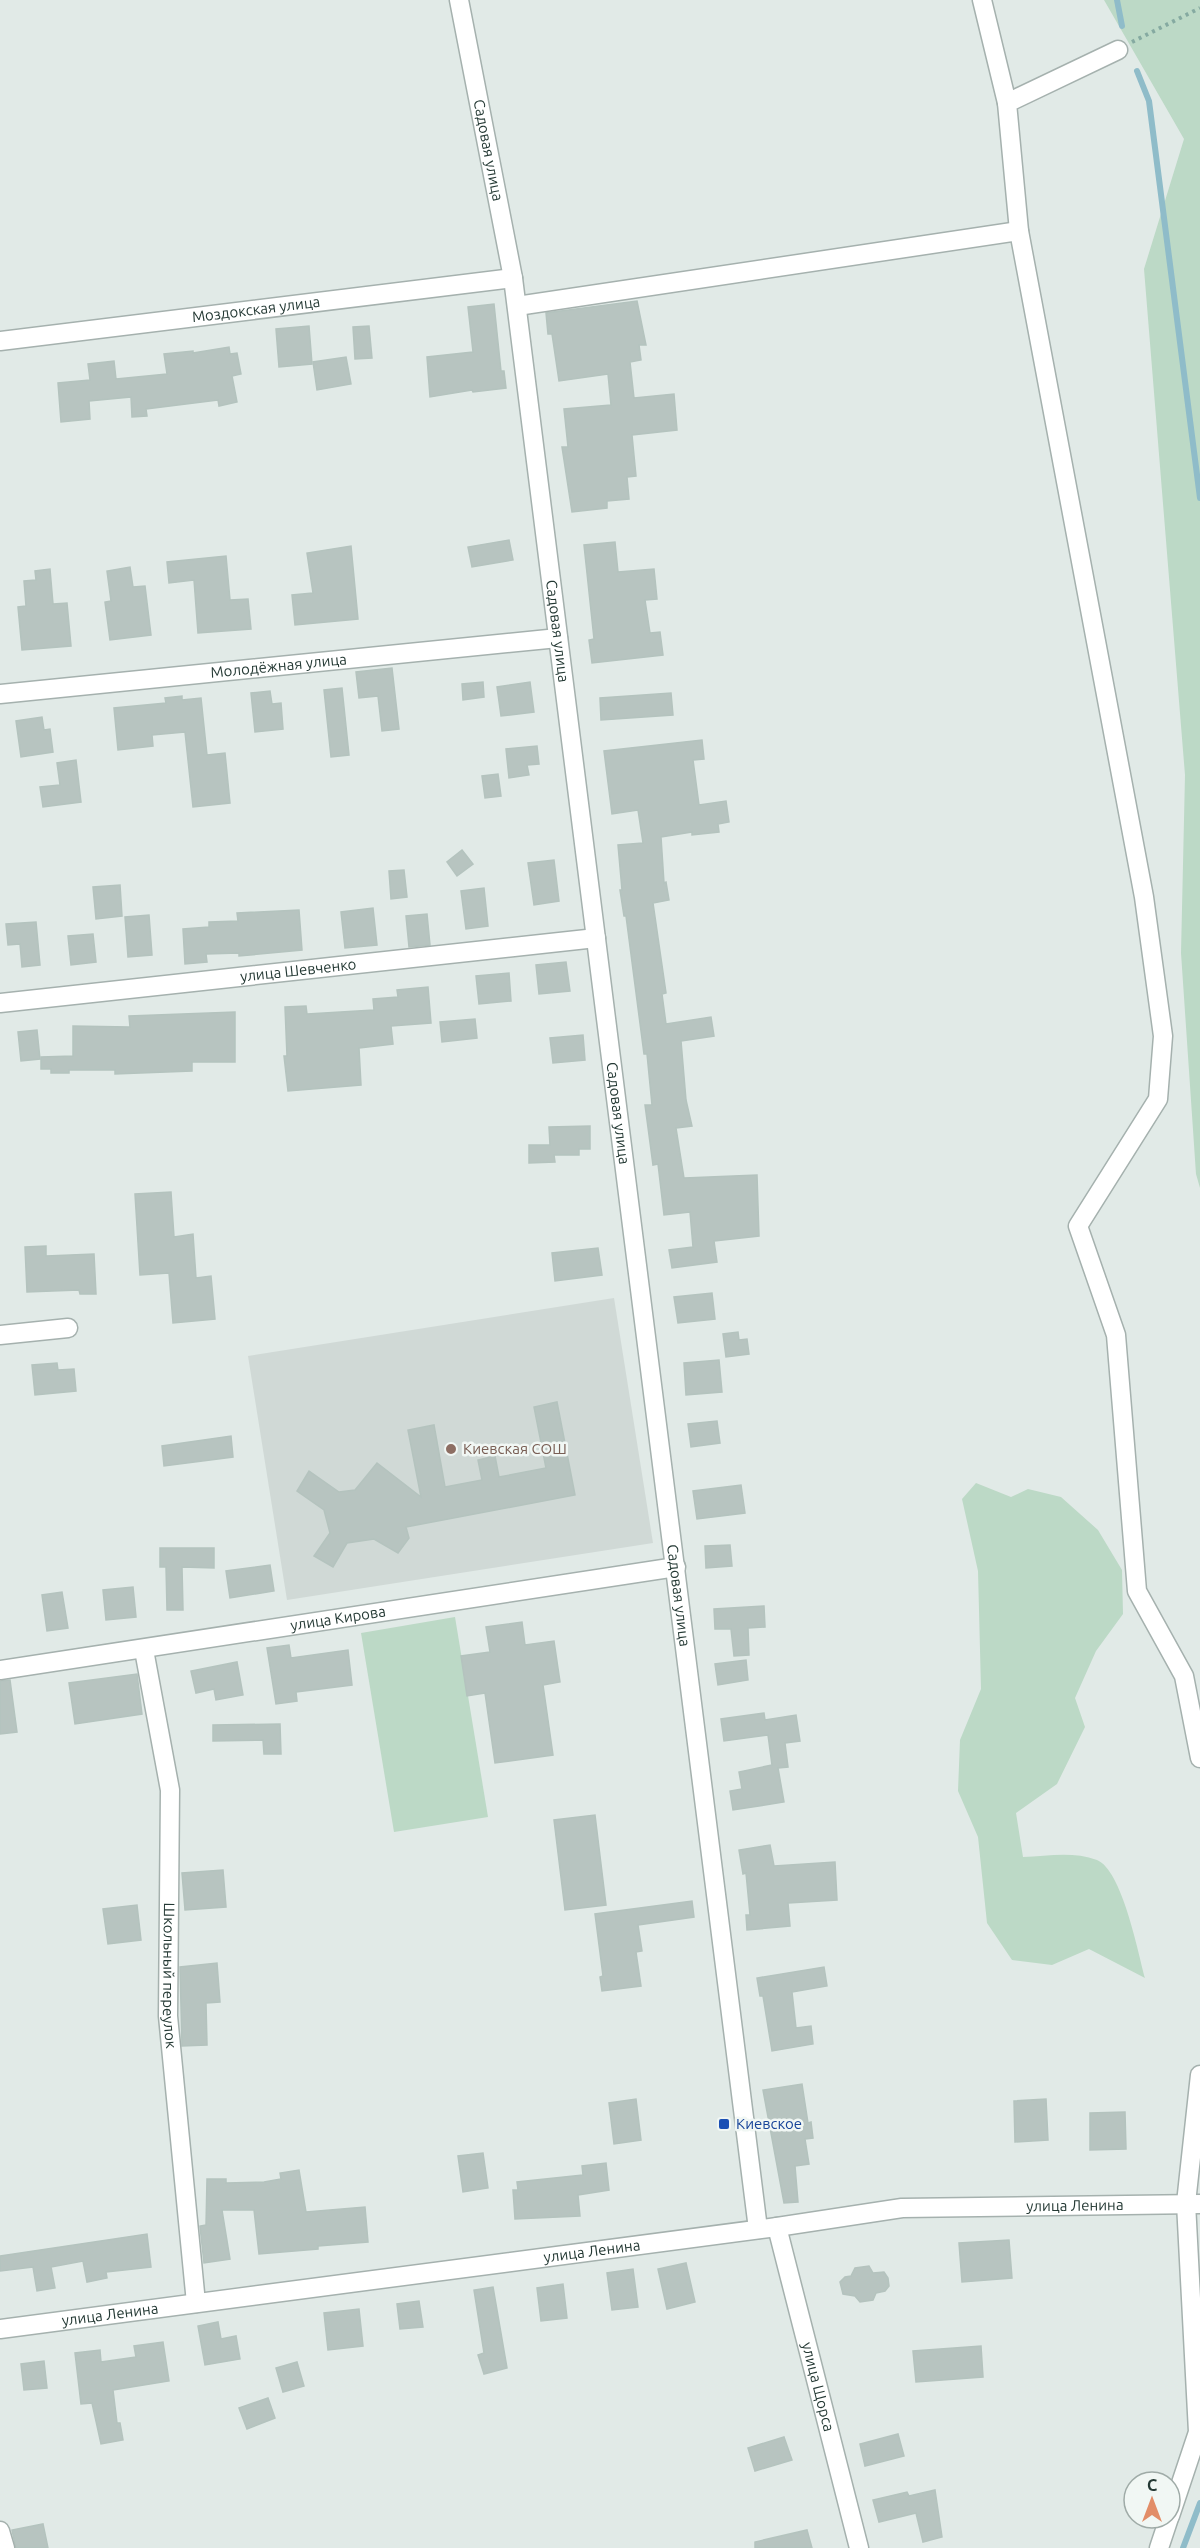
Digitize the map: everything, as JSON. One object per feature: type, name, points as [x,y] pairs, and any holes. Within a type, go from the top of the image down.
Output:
[{"type":"street","name":"Садовая улица","points":[[459,0],[517,306],[758,2229]]},
{"type":"street","points":[[982,0],[1007,104],[1019,231],[1144,897],[1163,1036],[1158,1099],[1078,1226],[1116,1335],[1137,1591],[1184,1676],[1200,1758]]},
{"type":"street","points":[[1007,104],[1118,50]]},
{"type":"street","points":[[517,306],[1019,231]]},
{"type":"street","name":"Моздокская улица","points":[[0,341],[513,278]]},
{"type":"street","name":"Молодёжная улица","points":[[0,694],[558,638]]},
{"type":"street","name":"улица Шевченко","points":[[0,1003],[596,938]]},
{"type":"street","points":[[0,1335],[68,1328]]},
{"type":"street","name":"улица Кирова","points":[[0,1670],[144,1650],[676,1567]]},
{"type":"street","name":"Школьный переулок","points":[[144,1650],[170,1790],[168,2016],[196,2303]]},
{"type":"street","points":[[1182,2481],[1198,2432],[1193,2204],[1200,2075]]},
{"type":"street","name":"улица Ленина","points":[[0,2329],[777,2227],[902,2208],[1193,2204]]},
{"type":"street","name":"улица Щорса","points":[[777,2227],[859,2548]]},
{"type":"street","points":[[1159,2548],[1165,2530]]},
{"type":"street","points":[[0,2531],[5,2548]]},
{"type":"path","points":[[1118,50],[1200,8]]},
{"type":"shaded area","name":"Киевская СОШ","points":[[614,1298],[653,1543],[287,1600],[248,1356]]},
{"type":"green space","points":[[1104,0],[1200,0],[1200,1188],[1196,1174],[1181,953],[1185,775],[1144,269],[1184,139]]},
{"type":"green space","points":[[976,1483],[1011,1497],[1028,1489],[1061,1497],[1098,1530],[1122,1570],[1123,1614],[1096,1651],[1075,1698],[1085,1727],[1057,1784],[1016,1813],[1023,1857],[1060,1855],[1088,1857],[1106,1867],[1114,1879],[1128,1913],[1145,1978],[1089,1949],[1052,1965],[1012,1960],[987,1923],[978,1837],[958,1791],[960,1740],[981,1689],[978,1571],[962,1499]]},
{"type":"green space","points":[[455,1617],[488,1817],[394,1832],[361,1633]]},
{"type":"building","points":[[637,301],[646,345],[639,345],[641,360],[630,362],[634,398],[674,394],[677,430],[632,435],[636,476],[627,477],[629,499],[607,501],[607,508],[572,512],[562,447],[568,447],[564,409],[611,405],[608,374],[559,381],[552,334],[548,334],[546,313]]},
{"type":"building","points":[[494,304],[501,371],[504,371],[506,388],[473,392],[472,390],[430,397],[427,357],[473,352],[468,307]]},
{"type":"building","points":[[309,326],[312,364],[279,367],[276,329]]},
{"type":"building","points":[[369,326],[372,358],[355,359],[353,327]]},
{"type":"building","points":[[229,347],[230,354],[237,353],[241,374],[232,376],[237,402],[219,406],[218,400],[146,409],[147,416],[132,417],[131,397],[89,401],[90,419],[61,422],[58,383],[90,380],[88,364],[114,361],[116,379],[167,374],[164,354],[193,351],[193,353]]},
{"type":"building","points":[[346,357],[351,384],[317,390],[313,362]]},
{"type":"building","points":[[509,540],[513,560],[472,567],[468,547]]},
{"type":"building","points":[[615,542],[618,572],[654,569],[657,599],[645,600],[650,633],[660,632],[663,655],[592,663],[589,640],[594,639],[584,545]]},
{"type":"building","points":[[351,546],[358,619],[295,625],[292,595],[313,593],[307,553]]},
{"type":"building","points":[[226,556],[230,600],[248,599],[251,629],[198,633],[194,580],[169,583],[167,562]]},
{"type":"building","points":[[130,567],[133,587],[145,586],[151,635],[110,640],[105,602],[111,601],[107,571]]},
{"type":"building","points":[[50,569],[53,604],[67,603],[71,646],[22,650],[18,607],[26,606],[24,581],[36,580],[35,571]]},
{"type":"building","points":[[392,668],[399,729],[382,731],[378,696],[359,698],[356,672]]},
{"type":"building","points":[[483,682],[484,697],[463,700],[462,684]]},
{"type":"building","points":[[530,682],[534,712],[501,716],[497,687]]},
{"type":"building","points":[[342,688],[349,755],[331,757],[324,690]]},
{"type":"building","points":[[270,691],[272,704],[281,703],[283,729],[255,732],[251,693]]},
{"type":"building","points":[[671,693],[673,715],[601,720],[600,698]]},
{"type":"building","points":[[182,696],[182,700],[201,698],[207,755],[225,753],[230,803],[193,807],[185,732],[152,735],[153,746],[118,750],[114,708],[166,703],[165,698]]},
{"type":"building","points":[[42,717],[44,730],[50,729],[53,752],[21,757],[16,721]]},
{"type":"building","points":[[702,740],[704,759],[693,760],[699,805],[726,801],[729,822],[718,824],[719,832],[692,835],[692,832],[661,837],[664,883],[666,882],[669,900],[653,903],[666,993],[662,994],[666,1024],[711,1017],[714,1036],[681,1041],[686,1100],[692,1126],[676,1128],[684,1178],[757,1175],[759,1236],[714,1241],[717,1262],[672,1268],[669,1250],[693,1247],[690,1212],[664,1215],[658,1164],[653,1165],[645,1105],[652,1105],[647,1054],[644,1054],[626,916],[624,916],[620,890],[622,890],[618,845],[643,843],[638,810],[612,814],[604,751]]},
{"type":"building","points":[[537,746],[539,764],[527,765],[529,775],[509,778],[506,749]]},
{"type":"building","points":[[76,760],[81,802],[43,807],[40,787],[60,785],[57,763]]},
{"type":"building","points":[[498,774],[501,796],[485,798],[482,776]]},
{"type":"building","points":[[462,850],[473,864],[457,876],[447,862]]},
{"type":"building","points":[[554,860],[559,901],[534,905],[528,863]]},
{"type":"building","points":[[404,870],[407,897],[391,899],[389,871]]},
{"type":"building","points":[[120,885],[122,916],[96,919],[93,887]]},
{"type":"building","points":[[484,888],[488,926],[466,929],[461,891]]},
{"type":"building","points":[[373,908],[377,945],[345,948],[341,912]]},
{"type":"building","points":[[299,910],[302,950],[239,956],[239,953],[206,954],[207,962],[185,964],[183,929],[209,927],[209,922],[238,921],[237,913]]},
{"type":"building","points":[[427,914],[430,945],[409,947],[406,916]]},
{"type":"building","points":[[149,915],[152,955],[128,957],[125,917]]},
{"type":"building","points":[[36,922],[40,965],[22,967],[20,944],[8,945],[6,924]]},
{"type":"building","points":[[93,934],[96,962],[71,965],[68,936]]},
{"type":"building","points":[[566,962],[570,991],[539,994],[536,965]]},
{"type":"building","points":[[509,973],[511,1001],[479,1004],[476,976]]},
{"type":"building","points":[[428,987],[431,1023],[391,1026],[393,1044],[359,1048],[361,1085],[288,1091],[284,1056],[287,1056],[285,1007],[306,1006],[307,1014],[374,1010],[373,999],[398,997],[397,990]]},
{"type":"building","points":[[235,1012],[235,1062],[192,1062],[192,1071],[115,1074],[115,1070],[69,1070],[69,1073],[51,1073],[51,1069],[41,1069],[41,1057],[73,1056],[73,1026],[130,1027],[129,1016]]},
{"type":"building","points":[[475,1019],[477,1038],[442,1042],[440,1022]]},
{"type":"building","points":[[37,1030],[40,1059],[21,1061],[18,1032]]},
{"type":"building","points":[[583,1035],[585,1060],[553,1063],[550,1038]]},
{"type":"building","points":[[590,1126],[590,1149],[579,1149],[579,1155],[554,1155],[555,1162],[529,1163],[529,1145],[550,1145],[549,1127]]},
{"type":"building","points":[[171,1192],[174,1237],[193,1234],[196,1278],[211,1276],[215,1319],[173,1323],[169,1273],[140,1275],[135,1194]]},
{"type":"building","points":[[46,1246],[46,1256],[94,1254],[96,1294],[80,1294],[79,1290],[27,1292],[25,1247]]},
{"type":"building","points":[[598,1248],[602,1275],[555,1281],[552,1253]]},
{"type":"building","points":[[712,1293],[715,1319],[678,1323],[674,1297]]},
{"type":"building","points":[[738,1332],[739,1340],[747,1339],[749,1354],[726,1357],[723,1334]]},
{"type":"building","points":[[719,1360],[722,1392],[686,1395],[684,1363]]},
{"type":"building","points":[[57,1363],[58,1370],[74,1369],[76,1391],[35,1395],[32,1365]]},
{"type":"building","points":[[557,1402],[575,1495],[406,1527],[409,1538],[398,1553],[374,1539],[347,1543],[333,1567],[314,1556],[330,1533],[324,1510],[297,1491],[309,1471],[339,1492],[355,1490],[377,1463],[421,1497],[408,1430],[434,1425],[445,1487],[482,1480],[478,1460],[495,1456],[499,1477],[546,1468],[534,1407]]},
{"type":"building","points":[[717,1421],[720,1443],[691,1447],[688,1424]]},
{"type":"building","points":[[231,1436],[233,1457],[164,1466],[162,1446]]},
{"type":"building","points":[[741,1485],[745,1513],[697,1519],[693,1491]]},
{"type":"building","points":[[730,1545],[732,1566],[706,1568],[705,1546]]},
{"type":"building","points":[[160,1548],[214,1548],[214,1568],[182,1567],[183,1610],[167,1610],[166,1567],[160,1567]]},
{"type":"building","points":[[270,1565],[274,1591],[230,1598],[226,1571]]},
{"type":"building","points":[[133,1587],[136,1617],[106,1620],[103,1590]]},
{"type":"building","points":[[62,1592],[68,1628],[47,1631],[42,1595]]},
{"type":"building","points":[[764,1606],[765,1627],[748,1628],[749,1655],[734,1656],[731,1629],[715,1629],[714,1609]]},
{"type":"building","points":[[522,1622],[525,1645],[554,1641],[560,1682],[543,1685],[553,1755],[495,1763],[485,1693],[467,1696],[461,1656],[490,1652],[486,1627]]},
{"type":"building","points":[[289,1645],[291,1658],[348,1650],[352,1685],[296,1692],[297,1701],[276,1704],[267,1648]]},
{"type":"building","points":[[746,1660],[748,1680],[718,1685],[715,1664]]},
{"type":"building","points":[[237,1662],[243,1695],[216,1700],[214,1689],[196,1693],[191,1671]]},
{"type":"building","points":[[137,1674],[142,1714],[75,1724],[69,1683]]},
{"type":"building","points":[[10,1680],[17,1732],[0,1734],[0,1681]]},
{"type":"building","points":[[764,1713],[765,1720],[796,1715],[800,1741],[785,1743],[788,1767],[778,1768],[784,1802],[733,1810],[730,1791],[742,1789],[739,1772],[772,1765],[768,1735],[724,1741],[721,1719]]},
{"type":"building","points":[[280,1724],[281,1754],[264,1754],[263,1740],[213,1741],[213,1725]]},
{"type":"building","points":[[595,1815],[606,1905],[565,1910],[554,1820]]},
{"type":"building","points":[[770,1845],[774,1866],[835,1862],[837,1900],[788,1903],[790,1926],[747,1930],[746,1915],[750,1915],[746,1873],[743,1874],[739,1850]]},
{"type":"building","points":[[223,1870],[226,1907],[185,1910],[182,1873]]},
{"type":"building","points":[[692,1901],[694,1917],[638,1925],[642,1951],[636,1952],[641,1986],[602,1991],[600,1977],[603,1976],[595,1914]]},
{"type":"building","points":[[137,1905],[141,1940],[108,1944],[103,1909]]},
{"type":"building","points":[[217,1963],[220,2002],[206,2003],[207,2045],[182,2046],[180,1967]]},
{"type":"building","points":[[824,1967],[827,1986],[792,1992],[796,2028],[811,2026],[813,2044],[772,2051],[763,1996],[760,1996],[757,1978]]},
{"type":"building","points":[[802,2084],[808,2123],[811,2122],[813,2138],[805,2139],[809,2164],[795,2166],[798,2202],[784,2203],[763,2090]]},
{"type":"building","points":[[636,2099],[641,2140],[614,2144],[609,2103]]},
{"type":"building","points":[[1046,2099],[1048,2140],[1015,2142],[1014,2101]]},
{"type":"building","points":[[1125,2112],[1126,2149],[1090,2150],[1090,2113]]},
{"type":"building","points":[[483,2153],[488,2188],[463,2192],[458,2156]]},
{"type":"building","points":[[606,2163],[609,2190],[578,2195],[580,2216],[515,2219],[513,2190],[518,2190],[517,2182],[583,2175],[582,2166]]},
{"type":"building","points":[[299,2170],[306,2212],[365,2207],[368,2242],[259,2254],[254,2210],[222,2210],[230,2259],[204,2263],[200,2226],[206,2225],[207,2179],[226,2179],[226,2183],[264,2182],[281,2179],[280,2173]]},
{"type":"building","points":[[147,2234],[151,2267],[106,2272],[107,2278],[87,2282],[83,2261],[51,2267],[55,2288],[37,2291],[33,2267],[0,2271],[0,2256]]},
{"type":"building","points":[[1009,2240],[1012,2278],[962,2282],[959,2243]]},
{"type":"building","points":[[686,2263],[695,2302],[667,2309],[658,2269]]},
{"type":"building","points":[[869,2266],[873,2273],[884,2272],[888,2278],[889,2286],[885,2291],[876,2293],[873,2300],[860,2302],[855,2296],[843,2294],[840,2282],[845,2277],[851,2276],[855,2268]]},
{"type":"building","points":[[633,2269],[638,2307],[612,2310],[607,2273]]},
{"type":"building","points":[[563,2284],[567,2318],[541,2321],[537,2288]]},
{"type":"building","points":[[493,2287],[507,2368],[484,2374],[478,2355],[484,2353],[474,2290]]},
{"type":"building","points":[[419,2301],[423,2327],[400,2329],[397,2304]]},
{"type":"building","points":[[359,2309],[363,2346],[328,2350],[324,2313]]},
{"type":"building","points":[[218,2322],[221,2339],[236,2336],[240,2359],[205,2365],[198,2326]]},
{"type":"building","points":[[163,2342],[169,2381],[113,2390],[117,2423],[120,2423],[123,2440],[101,2444],[92,2403],[81,2404],[75,2353],[100,2350],[101,2362],[136,2357],[134,2346]]},
{"type":"building","points":[[981,2346],[983,2377],[916,2382],[913,2351]]},
{"type":"building","points":[[44,2361],[47,2388],[24,2390],[21,2364]]},
{"type":"building","points":[[297,2362],[304,2386],[283,2392],[276,2368]]},
{"type":"building","points":[[268,2398],[275,2418],[247,2429],[239,2408]]},
{"type":"building","points":[[898,2434],[904,2456],[865,2466],[860,2444]]},
{"type":"building","points":[[784,2437],[792,2460],[755,2471],[748,2448]]},
{"type":"building","points":[[935,2490],[942,2537],[923,2542],[916,2513],[879,2522],[873,2500],[907,2492],[909,2496]]},
{"type":"building","points":[[43,2524],[48,2548],[16,2548],[12,2530]]},
{"type":"building","points":[[807,2530],[812,2548],[755,2548],[755,2542]]},
{"type":"waterway","points":[[1117,0],[1122,26]]},
{"type":"waterway","points":[[1137,71],[1149,101],[1200,498]]},
{"type":"waterway","points":[[1183,2548],[1200,2503]]},
{"type":"place","name":"Киевская СОШ","points":[[451,1449]]},
{"type":"place","name":"Киевское","points":[[724,2124]]}]
